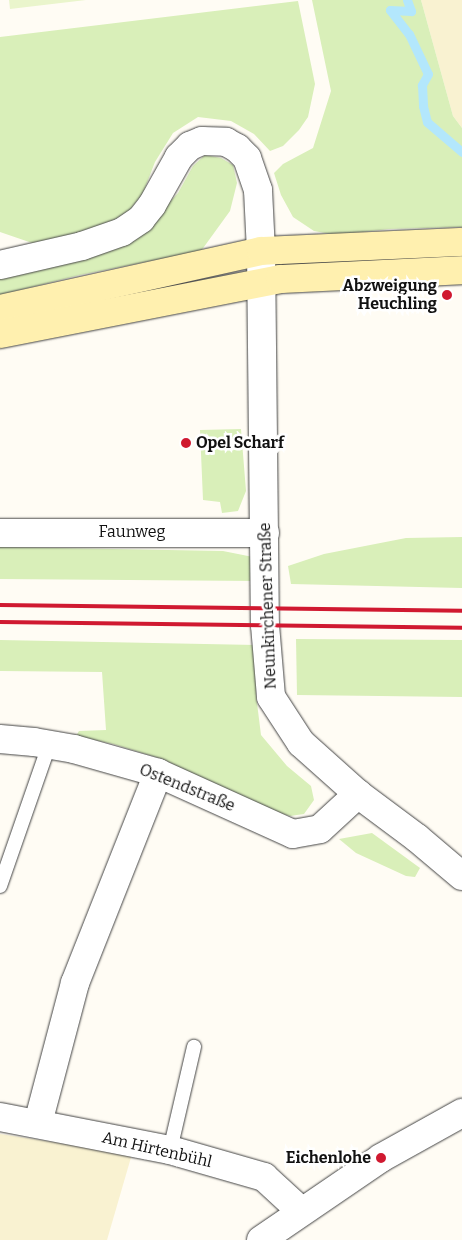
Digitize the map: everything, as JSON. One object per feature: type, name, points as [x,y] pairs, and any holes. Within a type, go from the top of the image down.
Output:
[{"type":"main road","points":[[0,309],[261,251],[462,242]]},
{"type":"main road","points":[[0,334],[260,282],[462,270]]},
{"type":"street","name":"Neunkirchener Straße","points":[[0,266],[82,246],[122,232],[141,219],[152,206],[179,157],[190,146],[215,140],[226,142],[237,148],[247,158],[258,190],[261,251],[265,625],[271,697],[301,744],[358,794],[417,838],[462,876]]},
{"type":"street","name":"Faunweg","points":[[0,533],[265,533]]},
{"type":"street","name":"Ostendstraße","points":[[0,739],[49,744],[158,773],[293,834],[320,829],[358,794]]},
{"type":"street","points":[[38,1123],[75,983],[158,773]]},
{"type":"street","points":[[261,1240],[381,1158],[462,1113]]},
{"type":"street","name":"Am Hirtenbühl","points":[[0,1117],[170,1150],[264,1177],[301,1211]]},
{"type":"lane","points":[[0,886],[49,744]]},
{"type":"lane","points":[[170,1150],[194,1047]]},
{"type":"shaded area","points":[[421,0],[462,0],[462,128],[453,116]]},
{"type":"shaded area","points":[[0,1134],[132,1154],[107,1240],[0,1240]]},
{"type":"green space","points":[[9,0],[86,0],[10,9]]},
{"type":"green space","points":[[312,0],[421,0],[453,116],[462,128],[462,227],[389,229],[336,235],[314,231],[293,217],[281,195],[274,173],[283,164],[313,148],[331,91]]},
{"type":"green space","points":[[298,1],[315,84],[308,117],[299,130],[283,146],[270,151],[254,134],[231,121],[198,117],[173,133],[155,162],[143,193],[129,211],[99,229],[35,244],[0,232],[0,37]]},
{"type":"green space","points":[[205,155],[221,158],[233,165],[237,183],[230,211],[201,251],[80,275],[0,295],[0,273],[145,228],[178,193],[193,166]]},
{"type":"green space","points":[[241,429],[246,491],[238,511],[222,513],[220,502],[203,500],[200,430]]},
{"type":"green space","points":[[462,537],[462,588],[291,584],[288,566],[324,554],[406,538]]},
{"type":"green space","points":[[0,547],[223,551],[253,557],[258,581],[0,579]]},
{"type":"green space","points":[[296,639],[462,640],[462,697],[297,695]]},
{"type":"green space","points":[[0,640],[256,645],[256,695],[261,735],[287,766],[311,786],[314,800],[304,814],[290,816],[264,809],[162,759],[113,744],[76,736],[79,731],[106,730],[102,672],[0,671]]},
{"type":"green space","points":[[372,833],[420,868],[415,877],[406,876],[356,853],[339,839]]},
{"type":"waterway","points":[[407,0],[411,11],[390,10],[409,34],[428,74],[422,85],[423,106],[427,122],[462,152]]},
{"type":"railway","points":[[0,605],[462,611]]},
{"type":"railway","points":[[0,622],[462,628]]},
{"type":"place","name":"Abzweigung Heuchling","points":[[447,295]]},
{"type":"place","name":"Opel Scharf","points":[[186,443]]},
{"type":"place","name":"Eichenlohe","points":[[381,1158]]}]
